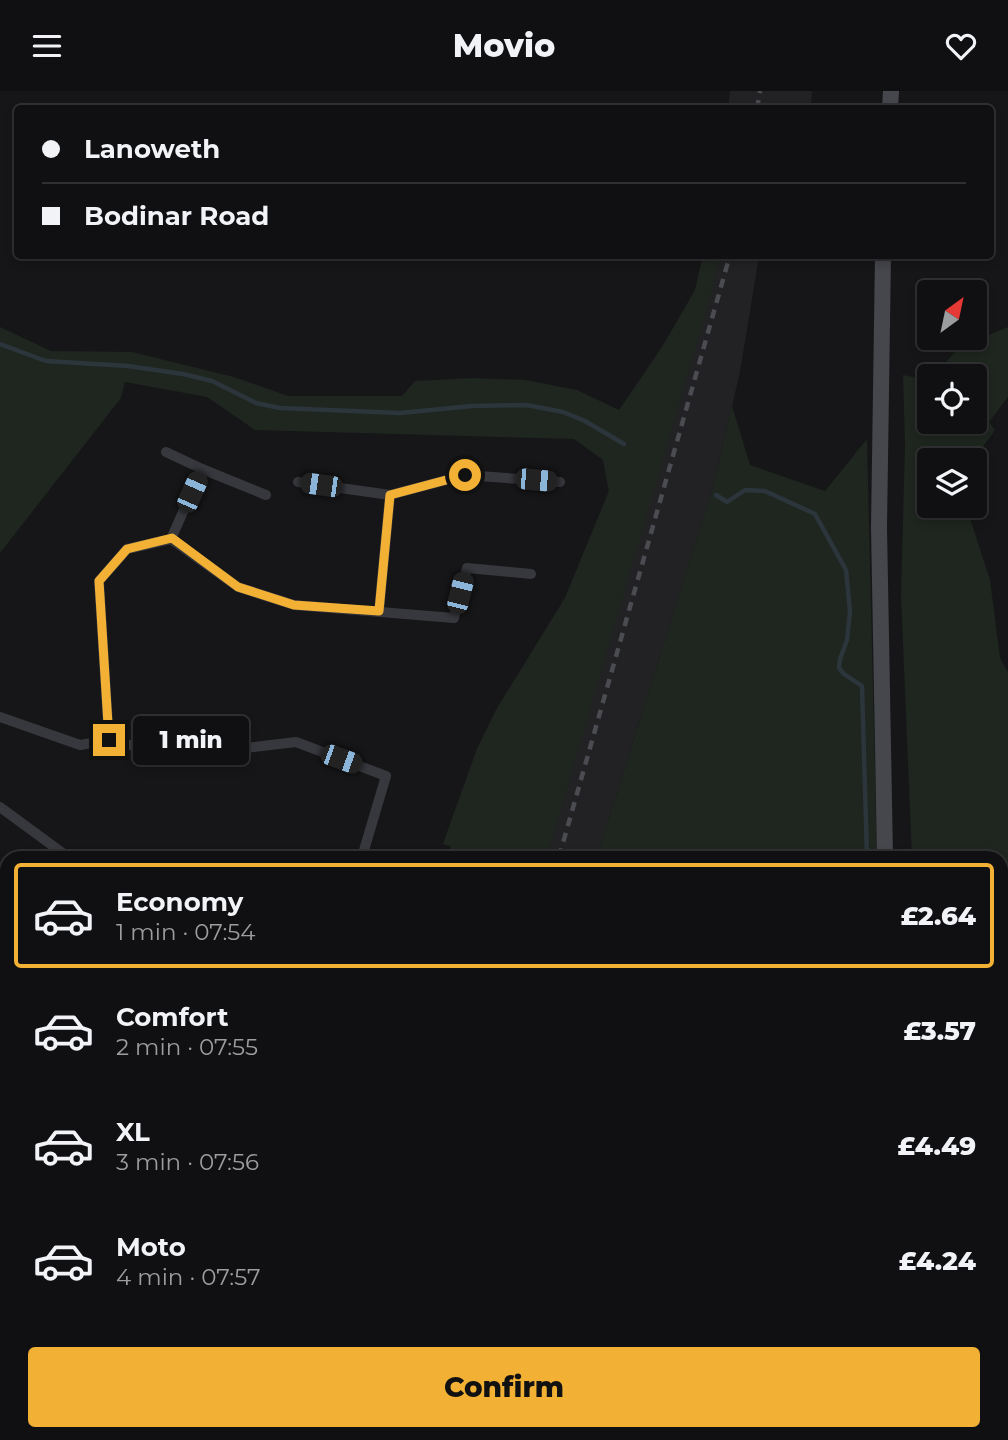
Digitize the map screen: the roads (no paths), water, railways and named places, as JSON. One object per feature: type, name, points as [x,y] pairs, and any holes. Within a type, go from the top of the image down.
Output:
[{"type":"main road","points":[[883,259],[879,527],[886,851]]},
{"type":"street","points":[[166,452],[266,495]]},
{"type":"street","points":[[172,538],[202,469]]},
{"type":"street","points":[[298,482],[390,495],[465,475],[560,482]]},
{"type":"street","points":[[379,611],[390,495]]},
{"type":"street","points":[[172,538],[238,587],[294,605],[454,618],[467,568],[531,575]]},
{"type":"street","points":[[109,740],[99,581],[127,549],[172,538]]},
{"type":"street","points":[[0,717],[80,745],[109,740],[179,756],[296,742],[386,776],[364,851]]},
{"type":"street","points":[[0,807],[60,851]]},
{"type":"waterway","points":[[0,344],[46,361],[128,366],[183,374],[212,381],[256,403],[280,408],[400,413],[472,406],[527,405],[563,412],[585,421],[624,444]]},
{"type":"waterway","points":[[716,495],[727,502],[745,490],[765,491],[815,514],[846,570],[850,611],[847,640],[839,668],[862,686],[867,851]]},
{"type":"railway","points":[[758,105],[760,91]]},
{"type":"railway","points":[[561,851],[729,259]]}]
